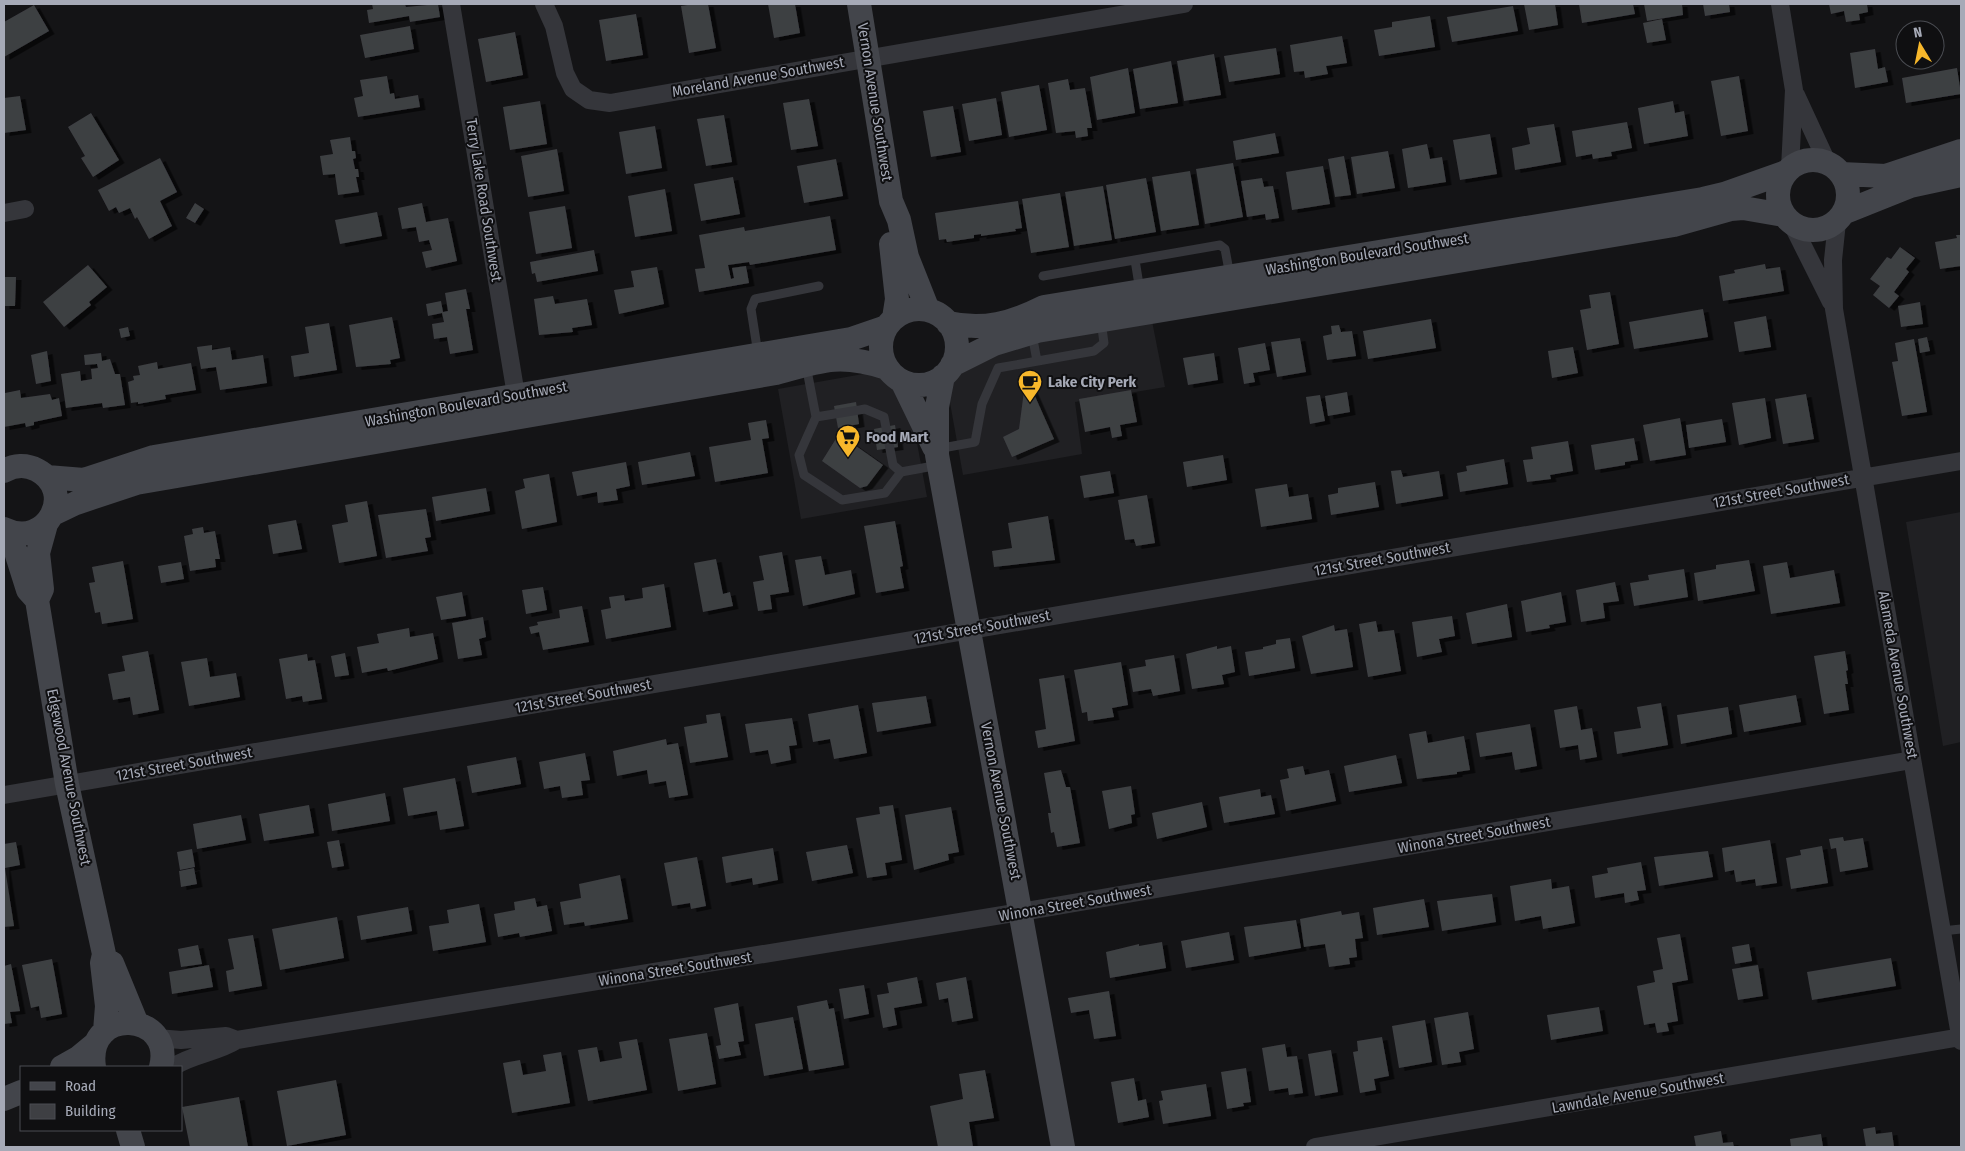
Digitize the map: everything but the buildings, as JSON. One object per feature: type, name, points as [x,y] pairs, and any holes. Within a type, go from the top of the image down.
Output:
[{"type":"main road","name":"Vernon Avenue Southwest","points":[[858,4],[891,201],[899,220],[907,257],[928,310]]},
{"type":"main road","points":[[1961,151],[1886,176],[1834,168],[1805,161],[1788,170],[1778,193],[1779,204],[1788,220],[1803,229],[1815,231],[1827,228],[1841,217],[1910,186],[1961,175]]},
{"type":"main road","points":[[1834,168],[1849,189],[1849,201],[1841,217]]},
{"type":"main road","name":"Washington Boulevard Southwest","points":[[948,323],[969,327],[1001,325],[1044,307],[1703,199],[1724,194],[1788,170]]},
{"type":"main road","name":"Vernon Avenue Southwest","points":[[890,323],[897,299],[896,275],[887,223],[891,201]]},
{"type":"main road","name":"Washington Boulevard Southwest","points":[[948,370],[994,344],[1032,333],[1674,225],[1731,209],[1743,208],[1788,220]]},
{"type":"main road","points":[[916,309],[928,310],[939,315],[948,323],[954,334],[957,346],[948,370],[927,384],[914,385],[895,374],[881,350],[882,338],[890,323],[905,312],[916,309]]},
{"type":"main road","name":"Washington Boulevard Southwest","points":[[47,477],[84,480],[154,457],[851,339],[890,323]]},
{"type":"main road","name":"Washington Boulevard Southwest","points":[[4,530],[27,534],[37,530],[50,519],[76,503],[136,483],[776,374],[837,358],[864,360],[895,374]]},
{"type":"main road","name":"Vernon Avenue Southwest","points":[[948,370],[937,407],[938,456],[1063,1147]]},
{"type":"main road","name":"Vernon Avenue Southwest","points":[[895,374],[938,456]]},
{"type":"main road","points":[[4,471],[21,465],[33,467],[47,477]]},
{"type":"main road","name":"Edgewood Avenue Southwest","points":[[37,600],[42,589],[38,553],[56,503],[55,492],[47,477]]},
{"type":"main road","name":"Edgewood Avenue Southwest","points":[[4,530],[16,552],[28,590],[37,600],[67,784],[104,954],[102,963],[107,1006],[98,1047]]},
{"type":"main road","name":"Edgewood Avenue Southwest","points":[[104,954],[111,961],[137,1024]]},
{"type":"main road","points":[[64,1066],[98,1047],[119,1024],[137,1024],[146,1028],[157,1038],[162,1053],[161,1066]]},
{"type":"main road","points":[[4,1099],[20,1092]]},
{"type":"main road","points":[[128,1131],[133,1147]]},
{"type":"main road","points":[[143,1131],[145,1147]]},
{"type":"street","name":"Terry Lake Road Southwest","points":[[451,4],[516,396]]},
{"type":"street","name":"Moreland Avenue Southwest","points":[[544,4],[554,26],[565,73],[573,90],[589,100],[610,103],[867,57],[1184,4]]},
{"type":"street","points":[[1780,4],[1794,90],[1788,170]]},
{"type":"street","points":[[1794,90],[1834,168]]},
{"type":"street","points":[[4,213],[25,209]]},
{"type":"street","name":"Alameda Avenue Southwest","points":[[1841,217],[1833,260],[1834,309],[1961,1039]]},
{"type":"street","name":"Alameda Avenue Southwest","points":[[1788,220],[1834,309]]},
{"type":"street","name":"121st Street Southwest","points":[[4,795],[1961,461]]},
{"type":"street","name":"Winona Street Southwest","points":[[175,1066],[198,1055],[228,1046],[237,1040],[1021,912],[1912,760]]},
{"type":"street","name":"Winona Street Southwest","points":[[157,1038],[181,1040],[226,1036],[237,1040]]},
{"type":"street","name":"Lawndale Avenue Southwest","points":[[1315,1147],[1961,1039]]},
{"type":"lane","points":[[1043,276],[1220,245],[1225,249],[1230,276]]},
{"type":"lane","points":[[1135,260],[1140,291]]},
{"type":"lane","points":[[758,354],[751,309],[755,299],[819,286]]},
{"type":"lane","points":[[806,365],[816,417],[799,455],[804,475],[842,500],[885,493],[901,472],[975,442],[982,404],[998,368],[1094,352],[1104,343],[1101,321]]},
{"type":"lane","points":[[1032,333],[1037,361]]},
{"type":"lane","points":[[816,417],[864,409],[884,417],[893,465],[901,472]]},
{"type":"lane","points":[[1942,931],[1961,929]]},
{"type":"shaded area","points":[[1152,321],[1165,387],[1075,402],[1082,454],[963,475],[945,375],[966,354]]},
{"type":"shaded area","points":[[903,367],[927,497],[801,519],[778,389]]},
{"type":"shaded area","points":[[1961,512],[1961,742],[1943,746],[1906,522]]},
{"type":"place","name":"Lake City Perk","points":[[1030,403]]},
{"type":"place","name":"Food Mart","points":[[848,458]]}]
